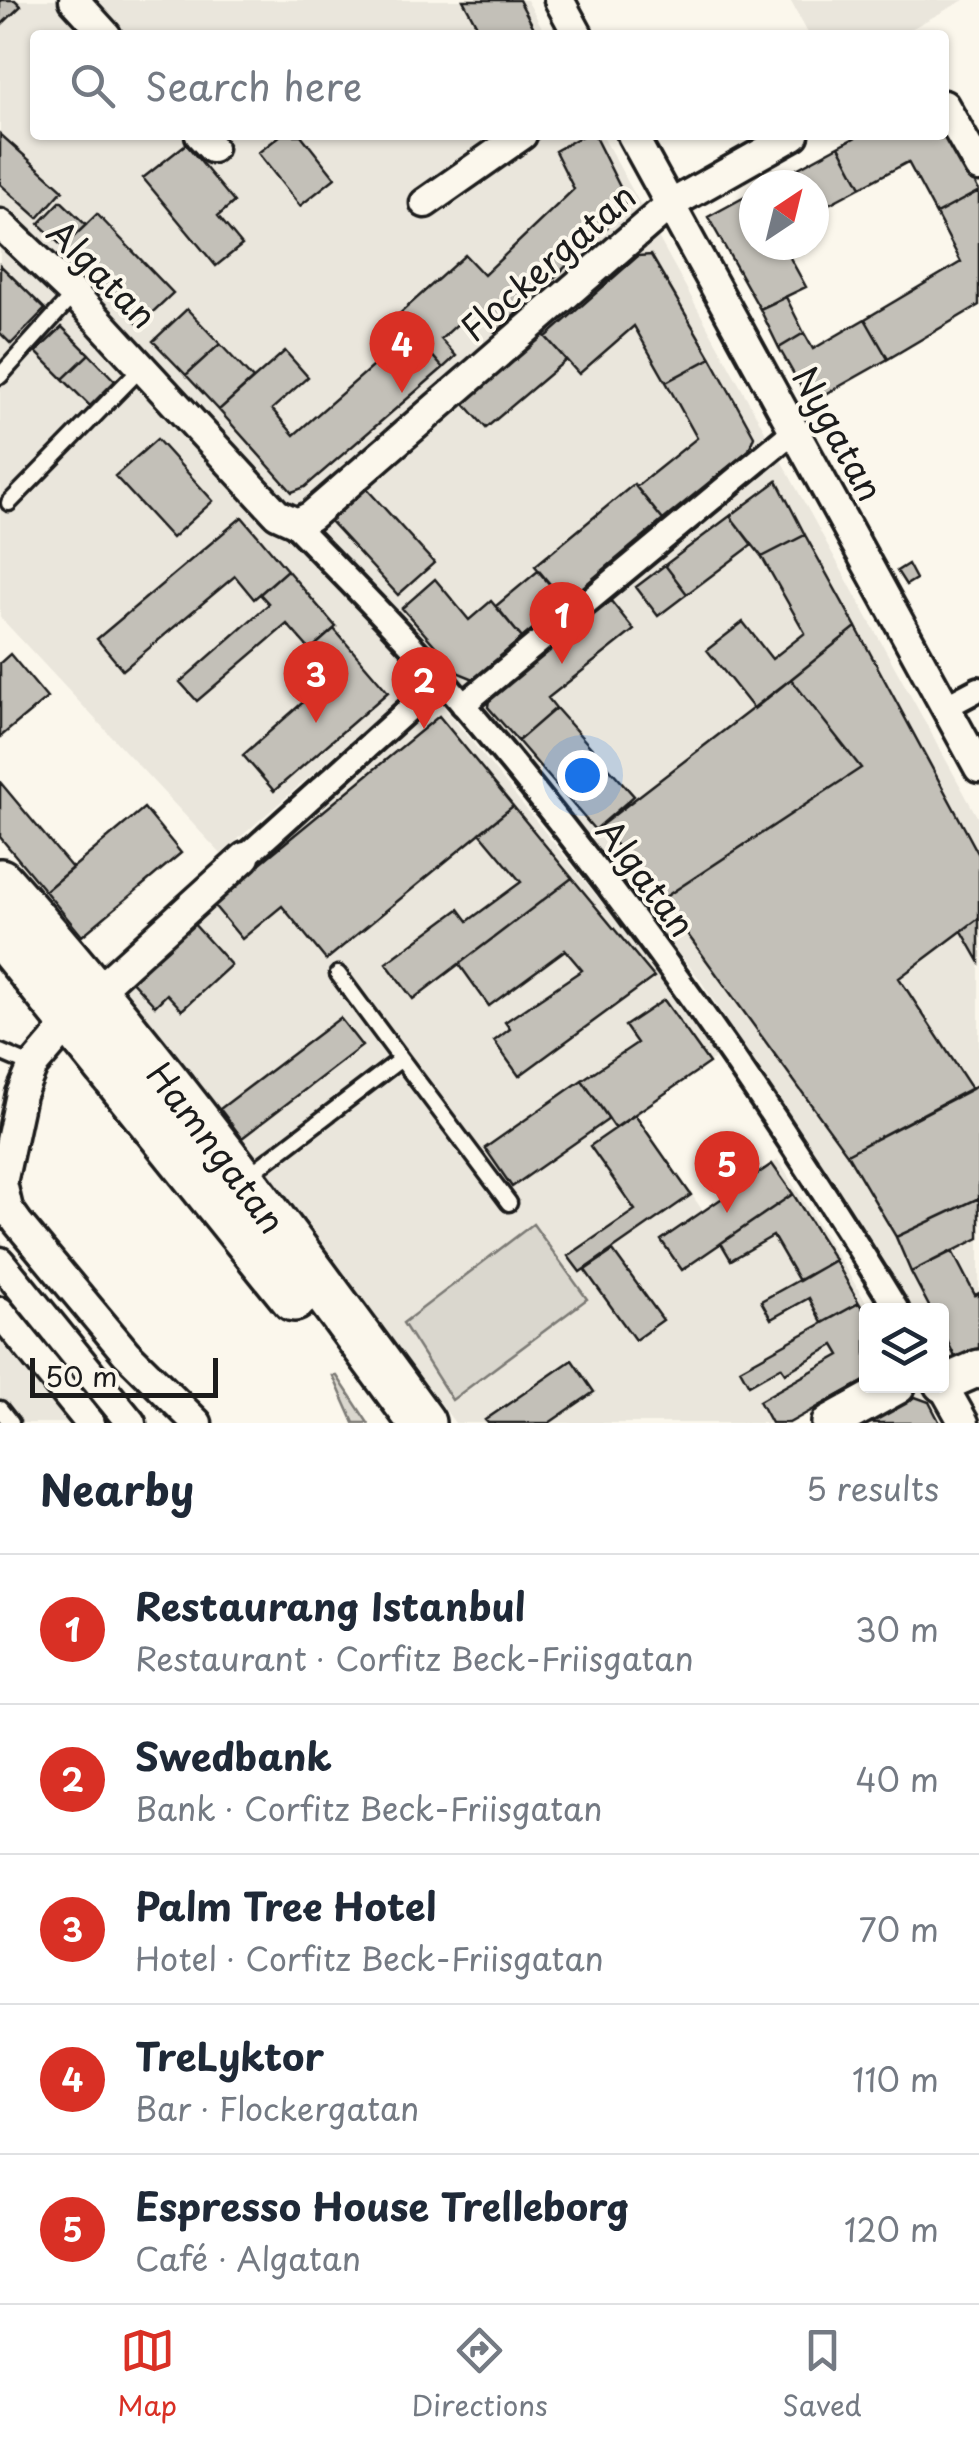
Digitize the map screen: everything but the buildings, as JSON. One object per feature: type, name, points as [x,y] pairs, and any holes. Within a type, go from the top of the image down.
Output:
[{"type":"main road","name":"Hamngatan","points":[[0,882],[85,1005],[230,1190],[422,1423]]},
{"type":"main road","name":"Hamngatan","points":[[0,933],[85,1005]]},
{"type":"main road","name":"Hamngatan","points":[[230,1190],[384,1423]]},
{"type":"street","points":[[74,0],[101,30]]},
{"type":"street","points":[[559,0],[575,30]]},
{"type":"street","points":[[949,114],[979,166]]},
{"type":"street","points":[[425,202],[515,140]]},
{"type":"street","name":"Nygatan","points":[[635,140],[668,206],[796,428],[979,768]]},
{"type":"street","name":"Flockergatan","points":[[292,522],[311,516],[668,206],[785,140]]},
{"type":"street","name":"Algatan","points":[[0,224],[74,294],[278,514],[292,522],[441,680],[523,776],[668,966],[804,1158],[893,1303]]},
{"type":"street","points":[[463,706],[796,428]]},
{"type":"street","points":[[196,1423],[126,1353],[8,1210],[2,1183],[21,1094],[33,1066],[85,1005],[441,680]]},
{"type":"street","points":[[946,706],[979,688]]},
{"type":"street","points":[[0,1262],[131,1423]]},
{"type":"street","points":[[0,1312],[90,1423]]},
{"type":"street","points":[[949,1381],[979,1368]]},
{"type":"street","points":[[830,1423],[885,1393]]},
{"type":"street","points":[[947,1393],[964,1423]]},
{"type":"lane","points":[[0,376],[74,294]]},
{"type":"lane","points":[[9,503],[142,367]]},
{"type":"lane","points":[[338,974],[508,1203]]},
{"type":"lane","points":[[0,1052],[33,1066]]},
{"type":"lane","points":[[230,1190],[401,1059]]},
{"type":"lane","points":[[0,1409],[12,1423]]},
{"type":"shaded area","points":[[0,0],[527,0],[543,30],[30,30],[30,140],[605,140],[979,820],[979,1354],[949,1368],[949,1303],[907,1303],[699,978],[439,664],[221,854],[0,617]]},
{"type":"shaded area","points":[[790,0],[964,0],[909,30],[806,30]]},
{"type":"shaded area","points":[[439,701],[676,994],[715,1058],[637,1116],[703,1211],[778,1160],[867,1303],[859,1303],[859,1388],[781,1423],[455,1423],[244,1140],[115,983]]},
{"type":"shaded area","points":[[533,1224],[587,1299],[452,1400],[403,1323]]},
{"type":"shaded area","points":[[0,1239],[150,1423],[0,1423]]},
{"type":"shaded area","points":[[333,1376],[337,1376],[368,1423],[354,1423]]},
{"type":"place","name":"TreLyktor","points":[[402,393]]},
{"type":"place","name":"Restaurang Istanbul","points":[[562,664]]},
{"type":"place","name":"Palm Tree Hotel","points":[[316,723]]},
{"type":"place","name":"Swedbank","points":[[424,729]]},
{"type":"place","name":"Espresso House Trelleborg","points":[[727,1213]]}]
